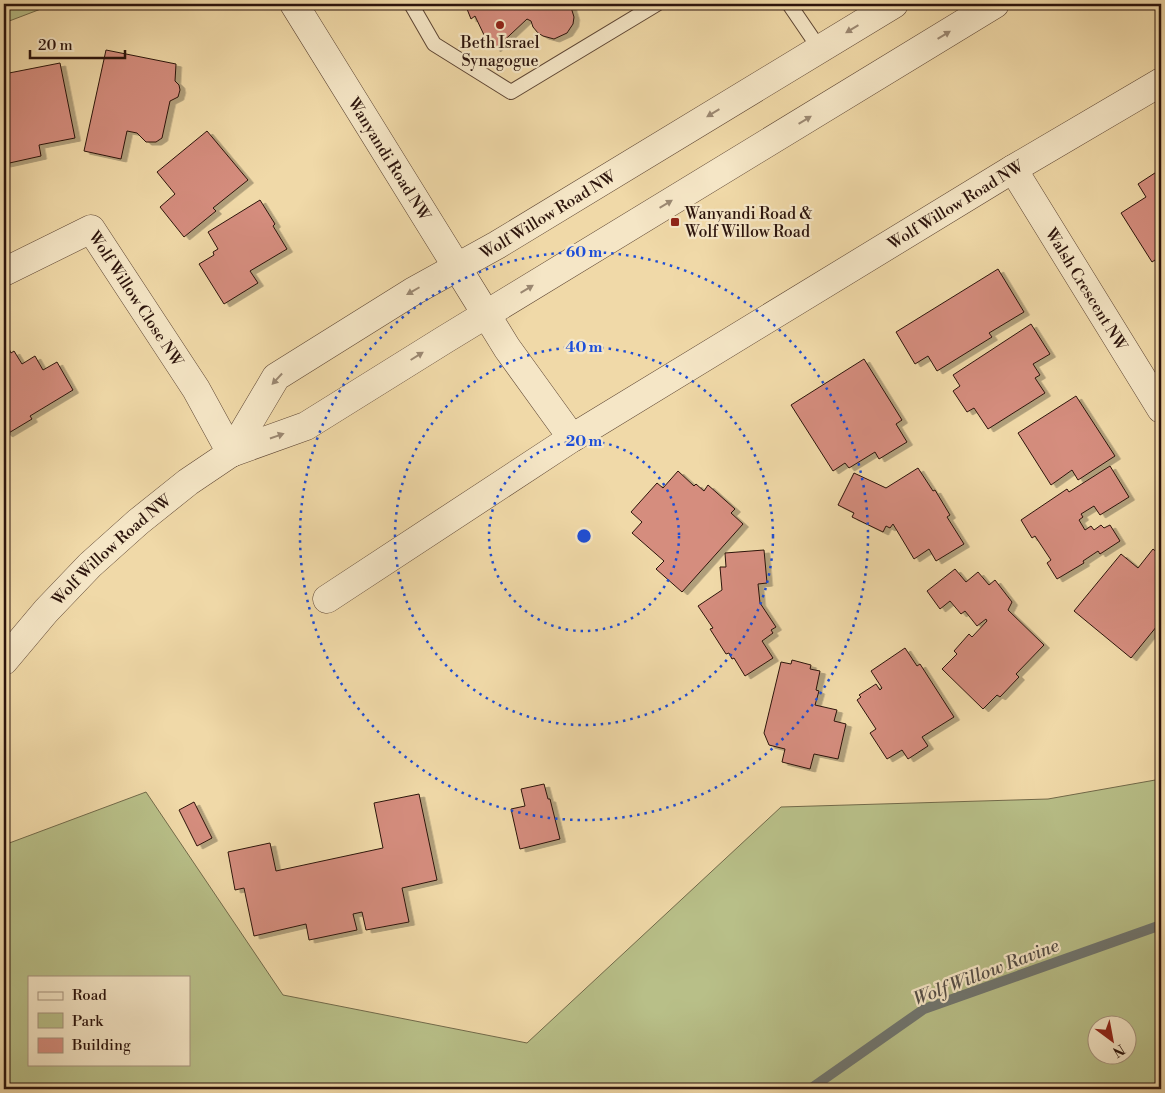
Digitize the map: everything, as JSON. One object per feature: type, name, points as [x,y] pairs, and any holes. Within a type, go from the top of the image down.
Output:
[{"type":"street","name":"Wanyandi Road NW","points":[[294,4],[486,314]]},
{"type":"street","name":"Wolf Willow Road NW","points":[[231,452],[276,377],[412,292],[506,240],[894,4]]},
{"type":"street","name":"Wolf Willow Road NW","points":[[4,661],[46,611],[90,564],[188,482],[231,452],[306,426],[995,4]]},
{"type":"street","name":"Wolf Willow Road NW","points":[[327,599],[572,438],[1013,169],[1161,82]]},
{"type":"street","name":"Walsh Crescent NW","points":[[1013,169],[1161,409]]},
{"type":"street","name":"Wolf Willow Close NW","points":[[4,272],[91,229],[196,389],[231,452]]},
{"type":"street","points":[[486,314],[507,348],[572,438]]},
{"type":"lane","points":[[411,4],[434,44],[511,92],[657,4]]},
{"type":"lane","points":[[789,4],[819,48]]},
{"type":"green space","points":[[4,4],[54,4],[4,23]]},
{"type":"green space","points":[[1161,779],[1161,1089],[4,1089],[4,845],[146,792],[283,995],[527,1043],[781,807],[1048,799]]},
{"type":"building","name":"Beth Israel Synagogue","points":[[465,4],[570,4],[574,17],[573,24],[567,33],[554,39],[538,33],[531,21],[527,19],[495,49],[489,35],[485,37],[475,16],[471,19]]},
{"type":"building","points":[[106,50],[176,64],[175,81],[179,85],[180,90],[178,97],[170,101],[162,138],[156,142],[146,142],[137,133],[127,131],[121,159],[84,151]]},
{"type":"building","points":[[60,63],[75,138],[39,145],[41,156],[5,164],[4,74]]},
{"type":"building","points":[[207,131],[248,180],[213,208],[216,211],[184,237],[160,207],[175,194],[157,172]]},
{"type":"building","points":[[1161,169],[1161,256],[1152,262],[1121,213],[1146,197],[1138,184]]},
{"type":"building","points":[[260,200],[275,224],[273,226],[287,249],[250,271],[258,283],[224,304],[199,264],[214,255],[213,252],[218,249],[208,232]]},
{"type":"building","points":[[998,269],[1024,312],[989,333],[992,337],[937,371],[928,356],[915,364],[896,332]]},
{"type":"building","points":[[1031,324],[1050,354],[1033,364],[1040,375],[1035,378],[1045,393],[988,429],[974,408],[967,412],[953,391],[960,386],[953,375]]},
{"type":"building","points":[[9,349],[11,353],[14,351],[22,364],[35,356],[43,370],[57,362],[73,390],[30,416],[32,419],[7,434],[4,431],[4,352]]},
{"type":"building","points":[[864,359],[902,420],[896,424],[907,442],[879,459],[875,452],[849,468],[845,463],[833,471],[791,405]]},
{"type":"building","points":[[1076,396],[1115,456],[1078,480],[1072,470],[1051,485],[1018,433]]},
{"type":"building","points":[[1110,466],[1129,497],[1100,515],[1094,506],[1081,514],[1083,517],[1079,520],[1085,530],[1091,526],[1094,530],[1101,525],[1104,528],[1110,525],[1120,541],[1100,554],[1098,551],[1083,561],[1084,563],[1057,579],[1047,563],[1051,560],[1035,536],[1032,538],[1021,520],[1067,489],[1069,492]]},
{"type":"building","points":[[918,468],[933,491],[935,490],[950,515],[947,517],[964,544],[936,561],[929,549],[914,559],[893,524],[890,528],[886,526],[883,532],[852,517],[854,513],[838,505],[854,473],[886,488]]},
{"type":"building","points":[[678,471],[694,486],[696,484],[704,491],[708,485],[735,509],[731,513],[743,524],[682,592],[656,569],[664,561],[632,533],[642,522],[631,512],[657,483],[663,488]]},
{"type":"building","points":[[1153,549],[1161,556],[1161,621],[1131,658],[1074,611],[1121,554],[1138,568]]},
{"type":"building","points":[[764,550],[767,583],[758,584],[760,603],[776,627],[771,630],[773,633],[762,641],[773,658],[745,676],[734,658],[732,659],[729,653],[726,654],[710,629],[713,628],[698,606],[722,590],[720,567],[726,567],[725,553]]},
{"type":"building","points":[[955,569],[966,582],[978,572],[989,585],[995,580],[1012,602],[1008,610],[1044,645],[1016,674],[1019,677],[1000,697],[997,695],[983,709],[942,669],[957,654],[954,651],[969,634],[972,637],[987,621],[986,619],[977,626],[965,611],[961,614],[950,601],[940,609],[927,591]]},
{"type":"building","points":[[905,648],[917,666],[920,664],[954,717],[922,737],[928,746],[908,759],[902,750],[887,759],[870,733],[876,729],[857,700],[861,697],[859,695],[876,684],[880,690],[882,688],[871,671]]},
{"type":"building","points":[[792,660],[811,665],[810,669],[820,671],[816,690],[819,691],[815,705],[837,710],[834,721],[846,724],[838,759],[814,754],[810,769],[782,762],[785,749],[769,745],[764,733],[781,662],[791,664]]},
{"type":"building","points":[[544,784],[548,799],[550,799],[560,839],[520,849],[511,809],[525,806],[521,789]]},
{"type":"building","points":[[419,794],[437,880],[402,888],[409,922],[366,930],[362,912],[353,914],[357,930],[309,940],[306,924],[254,936],[244,888],[235,890],[228,852],[270,843],[276,871],[383,848],[374,803]]},
{"type":"building","points":[[194,802],[212,838],[197,846],[179,810]]},
{"type":"waterway","name":"Wolf Willow Ravine","points":[[810,1089],[924,1009],[1161,925]]},
{"type":"place","name":"Beth Israel Synagogue","points":[[500,25]]},
{"type":"place","name":"Wanyandi Road & Wolf Willow Road","points":[[675,222]]}]
